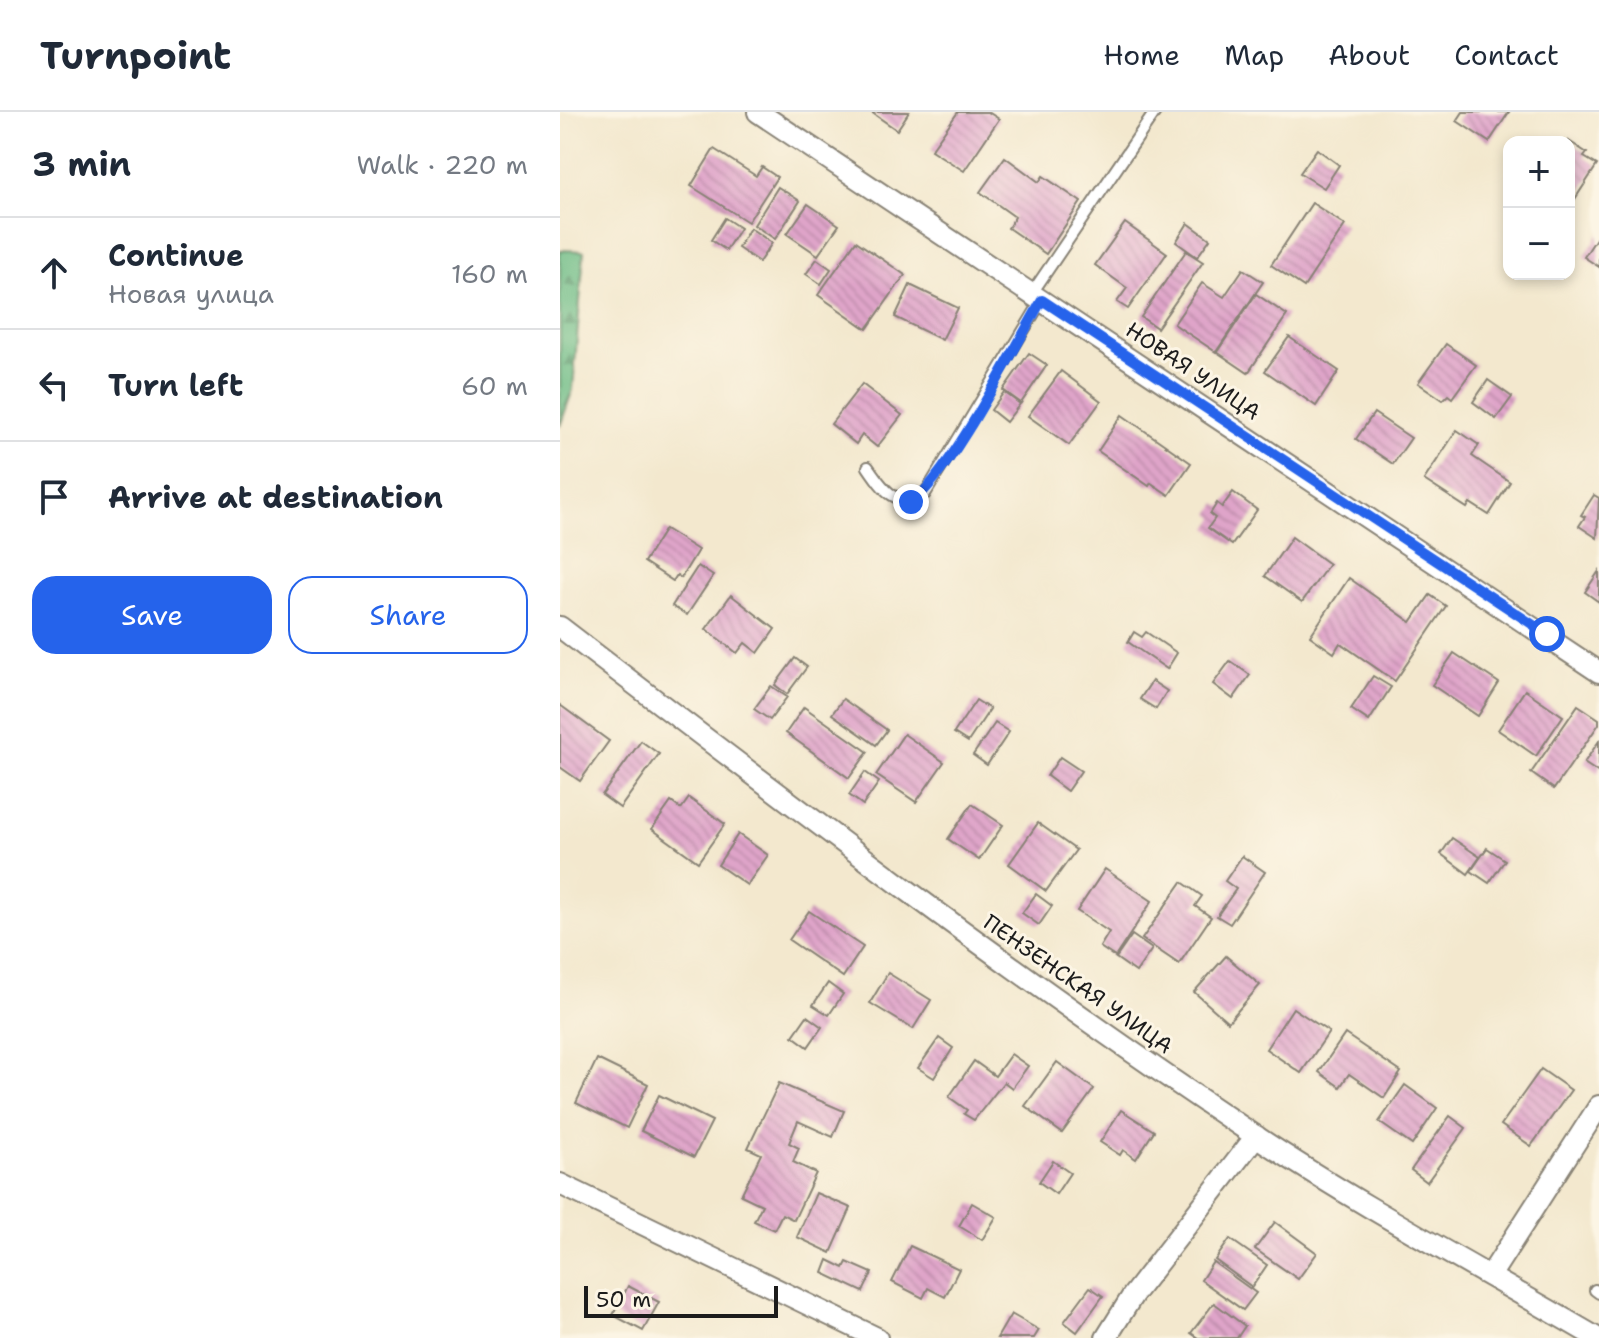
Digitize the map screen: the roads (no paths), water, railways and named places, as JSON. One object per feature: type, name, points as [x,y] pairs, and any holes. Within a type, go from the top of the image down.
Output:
[{"type":"street","name":"НОВАЯ УЛИЦА","points":[[758,112],[1599,672]]},
{"type":"street","name":"ПЕНЗЕНСКАЯ УЛИЦА","points":[[560,627],[998,960],[1256,1136],[1350,1196],[1597,1338]]},
{"type":"street","points":[[1490,1276],[1599,1106]]},
{"type":"street","points":[[1106,1338],[1133,1295],[1256,1136]]},
{"type":"street","points":[[560,1184],[877,1338]]},
{"type":"lane","points":[[868,467],[884,489],[899,500],[911,502],[925,494],[1037,296],[1155,112]]}]
